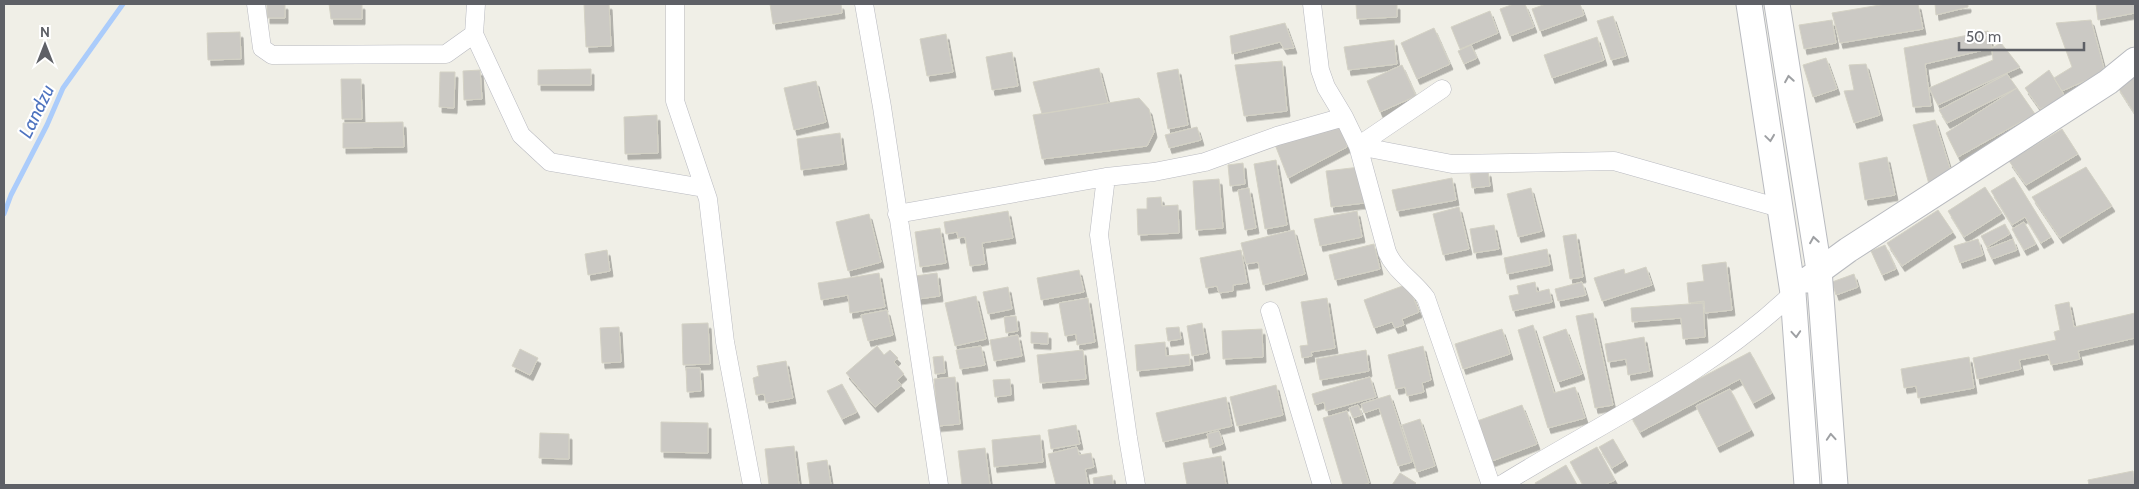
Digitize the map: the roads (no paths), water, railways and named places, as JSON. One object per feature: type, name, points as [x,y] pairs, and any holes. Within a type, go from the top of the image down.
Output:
[{"type":"street","points":[[256,4],[262,48],[272,55],[446,54],[474,34]]},
{"type":"street","points":[[476,4],[474,34],[520,134],[550,162],[704,188]]},
{"type":"street","points":[[675,4],[675,101],[708,199],[726,342],[752,485]]},
{"type":"street","points":[[864,4],[882,107],[939,485]]},
{"type":"street","points":[[1312,4],[1320,70],[1326,87],[1344,117],[1358,146],[1387,252],[1392,263],[1418,287],[1426,298],[1491,485]]},
{"type":"street","points":[[1750,4],[1793,293],[1808,485]]},
{"type":"street","points":[[1777,4],[1819,270],[1835,485]]},
{"type":"street","points":[[1501,485],[1694,371],[1764,321],[1819,270],[2108,82],[2135,60]]},
{"type":"street","points":[[1358,146],[1442,89]]},
{"type":"street","points":[[898,214],[1106,177],[1154,172],[1205,162],[1277,136],[1344,117]]},
{"type":"street","points":[[1358,146],[1452,164],[1614,161],[1780,208]]},
{"type":"street","points":[[1106,177],[1099,236],[1136,485]]},
{"type":"street","points":[[1270,311],[1322,485]]},
{"type":"waterway","name":"Landzu","points":[[4,214],[11,195],[47,125],[63,88],[123,4]]}]
